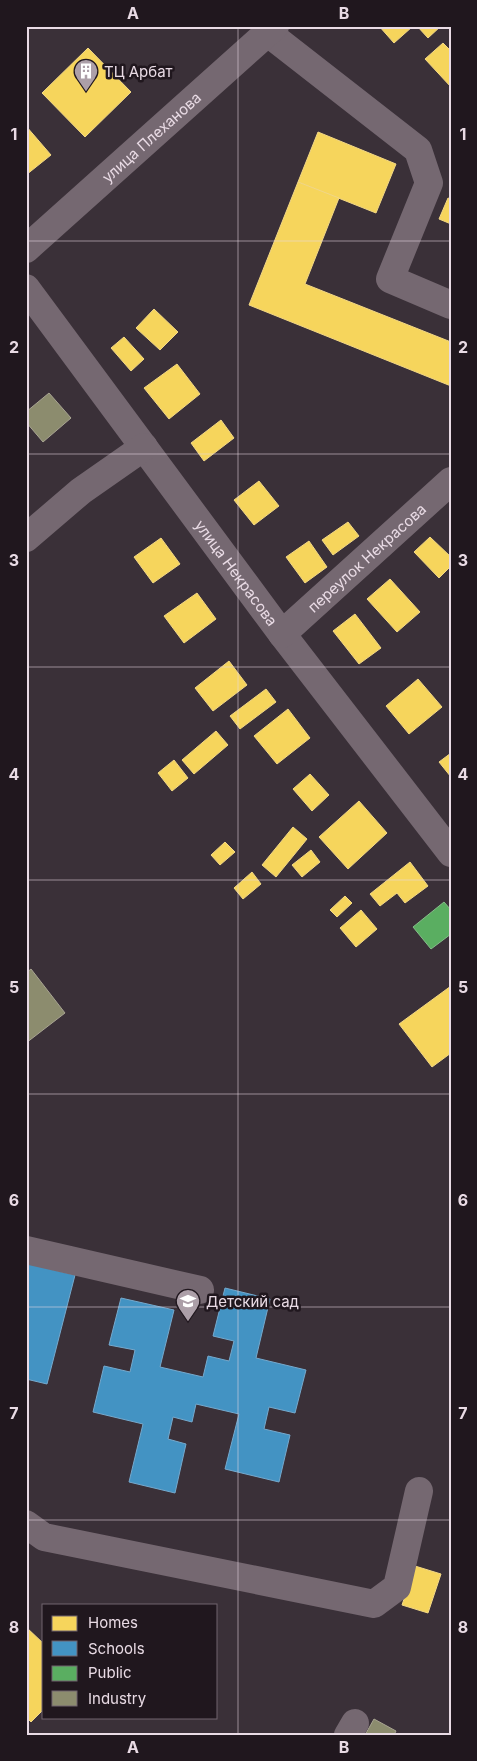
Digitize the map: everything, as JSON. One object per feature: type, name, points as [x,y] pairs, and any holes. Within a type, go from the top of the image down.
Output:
[{"type":"street","name":"улица Плеханова","points":[[26,249],[272,29]]},
{"type":"street","points":[[272,29],[418,150],[430,183],[390,279],[451,306]]},
{"type":"street","name":"улица Некрасова","points":[[26,288],[282,634],[451,853]]},
{"type":"street","points":[[26,538],[81,491],[144,447]]},
{"type":"street","name":"переулок Некрасова","points":[[282,634],[451,481]]},
{"type":"street","points":[[26,1250],[200,1290]]},
{"type":"street","points":[[26,1524],[44,1537],[374,1604],[397,1587],[419,1491]]},
{"type":"building: Homes","points":[[379,26],[412,26],[412,27],[394,43]]},
{"type":"building: Homes","points":[[417,26],[441,26],[428,38]]},
{"type":"building: Homes","points":[[443,43],[451,51],[451,87],[425,59]]},
{"type":"building: Homes","name":"ТЦ Арбат","points":[[88,48],[131,92],[85,137],[42,93]]},
{"type":"building: Homes","points":[[26,126],[51,155],[26,175]]},
{"type":"building: Homes","points":[[318,132],[396,164],[376,213],[298,182]]},
{"type":"building: Homes","points":[[298,182],[339,198],[305,284],[451,342],[451,386],[249,305]]},
{"type":"building: Homes","points":[[448,198],[451,199],[451,224],[439,219]]},
{"type":"building: Homes","points":[[154,309],[178,332],[160,350],[136,328]]},
{"type":"building: Homes","points":[[124,337],[144,359],[131,371],[111,348]]},
{"type":"building: Homes","points":[[177,364],[200,394],[169,419],[144,388]]},
{"type":"building: Homes","points":[[221,420],[234,438],[204,461],[191,443]]},
{"type":"building: Homes","points":[[259,481],[279,506],[254,525],[234,500]]},
{"type":"building: Homes","points":[[348,522],[359,536],[333,555],[322,540]]},
{"type":"building: Homes","points":[[430,537],[451,557],[451,566],[439,578],[414,552]]},
{"type":"building: Homes","points":[[161,538],[180,564],[153,583],[134,557]]},
{"type":"building: Homes","points":[[309,541],[327,567],[305,583],[286,557]]},
{"type":"building: Homes","points":[[390,579],[420,612],[397,632],[367,599]]},
{"type":"building: Homes","points":[[197,593],[216,619],[184,643],[164,616]]},
{"type":"building: Homes","points":[[355,614],[381,648],[359,664],[333,631]]},
{"type":"building: Homes","points":[[229,661],[247,685],[213,711],[195,688]]},
{"type":"building: Homes","points":[[418,679],[442,707],[409,734],[386,706]]},
{"type":"building: Homes","points":[[266,689],[276,702],[240,729],[230,716]]},
{"type":"building: Homes","points":[[288,709],[310,738],[277,764],[254,736]]},
{"type":"building: Homes","points":[[216,731],[228,745],[194,774],[182,760]]},
{"type":"building: Homes","points":[[451,753],[451,777],[439,762]]},
{"type":"building: Homes","points":[[174,760],[188,778],[172,791],[158,773]]},
{"type":"building: Homes","points":[[310,774],[329,795],[312,811],[293,789]]},
{"type":"building: Homes","points":[[359,801],[387,833],[348,869],[319,837]]},
{"type":"building: Homes","points":[[293,827],[307,839],[276,877],[262,865]]},
{"type":"building: Homes","points":[[225,842],[235,852],[220,865],[211,855]]},
{"type":"building: Homes","points":[[311,850],[320,862],[302,877],[292,865]]},
{"type":"building: Homes","points":[[410,862],[428,886],[405,903],[397,893],[380,906],[370,894]]},
{"type":"building: Homes","points":[[252,872],[261,884],[243,899],[234,888]]},
{"type":"building: Homes","points":[[345,896],[352,903],[337,917],[330,910]]},
{"type":"building: Homes","points":[[361,910],[377,929],[356,947],[340,928]]},
{"type":"building: Homes","points":[[451,986],[451,1053],[432,1067],[399,1024]]},
{"type":"building: Homes","points":[[415,1566],[441,1574],[428,1613],[402,1605]]},
{"type":"building: Homes","points":[[26,1627],[42,1642],[42,1711],[31,1722],[26,1717]]},
{"type":"building: Schools","points":[[26,1263],[75,1275],[47,1384],[26,1379]]},
{"type":"building: Schools","points":[[225,1288],[270,1299],[256,1358],[306,1370],[295,1413],[269,1407],[264,1429],[290,1435],[279,1482],[225,1469],[239,1414],[196,1404],[192,1422],[173,1417],[168,1439],[186,1444],[175,1493],[129,1482],[143,1424],[93,1412],[104,1366],[130,1372],[135,1350],[109,1345],[121,1298],[174,1310],[160,1367],[203,1377],[208,1356],[229,1361],[234,1341],[213,1336]]},
{"type":"building: Public","points":[[444,902],[451,910],[451,934],[431,949],[413,927]]},
{"type":"building: Industry","points":[[49,393],[71,418],[43,442],[26,422],[26,412]]},
{"type":"building: Industry","points":[[31,969],[65,1013],[26,1043],[26,973]]},
{"type":"building: Industry","points":[[374,1719],[396,1731],[394,1735],[365,1735]]},
{"type":"place","name":"ТЦ Арбат","points":[[86,92]]},
{"type":"place","name":"Детский сад","points":[[188,1322]]}]
